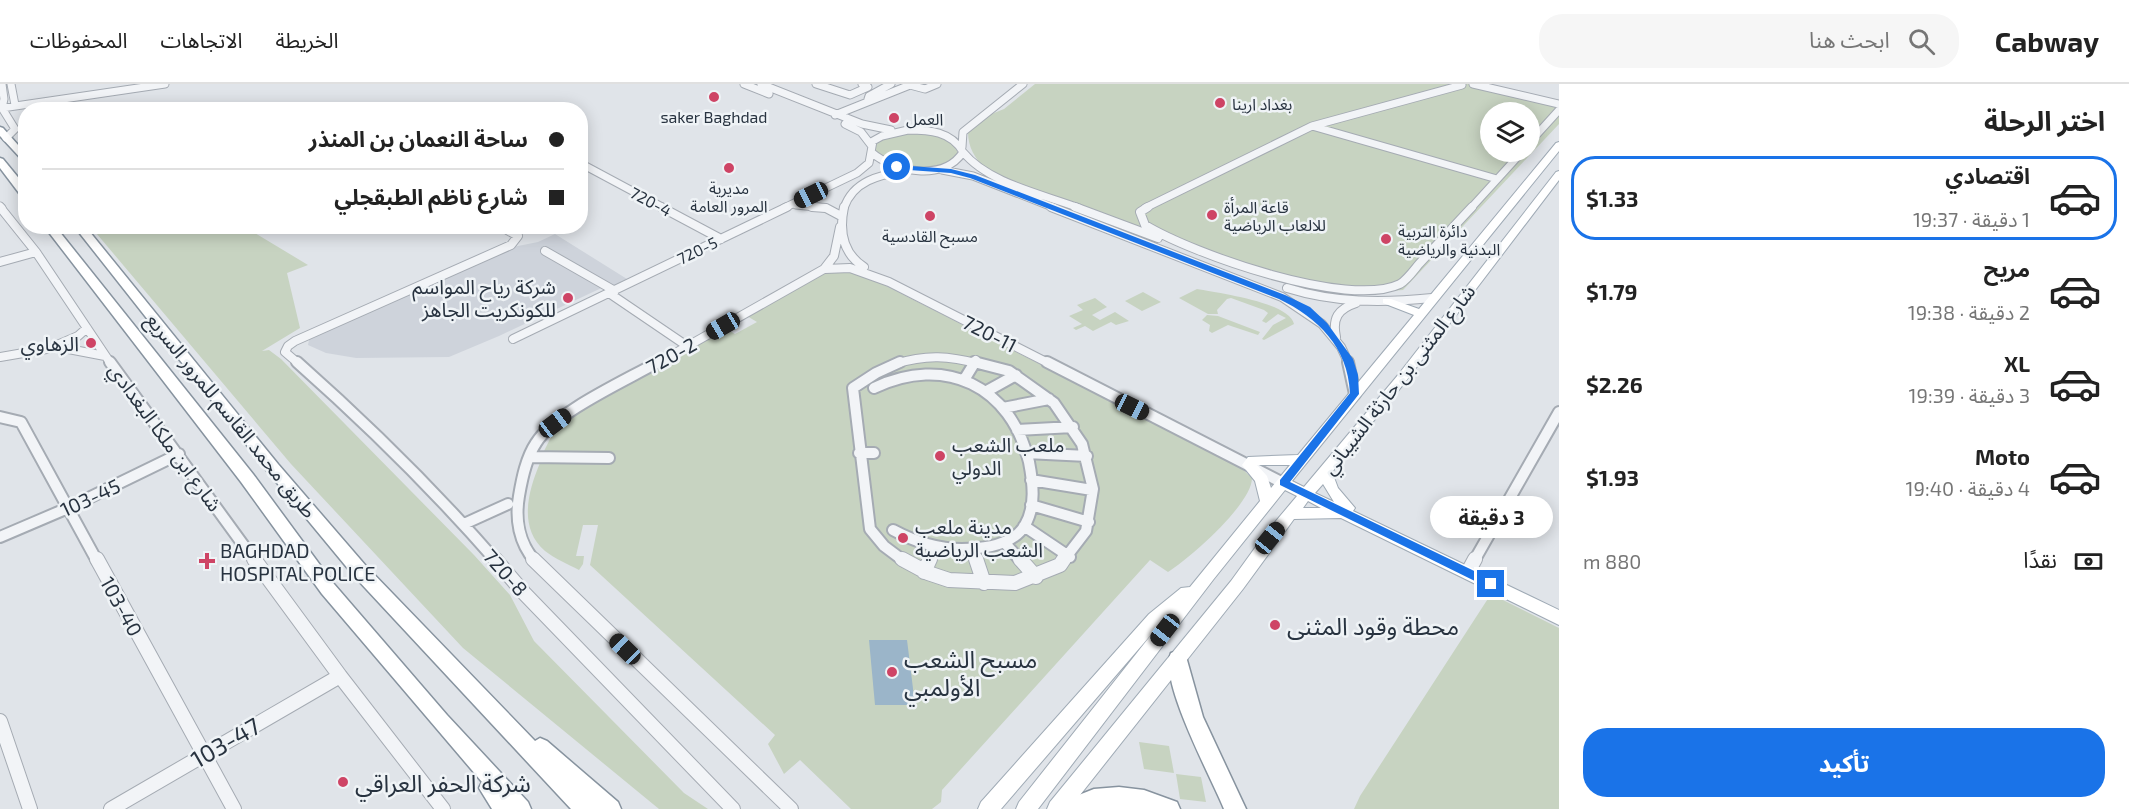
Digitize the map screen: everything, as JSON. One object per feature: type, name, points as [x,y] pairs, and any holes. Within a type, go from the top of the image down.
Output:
[{"type":"highway","points":[[3,134],[18,152]]},
{"type":"highway","points":[[0,161],[18,185]]},
{"type":"highway","name":"طريق محمد القاسم للمرور السريع","points":[[55,234],[247,478],[328,589],[440,721],[520,809]]},
{"type":"highway","name":"طريق محمد القاسم للمرور السريع","points":[[85,234],[273,468],[360,571],[586,809]]},
{"type":"highway","points":[[1178,659],[1181,683],[1189,708],[1235,809]]},
{"type":"highway","points":[[475,692],[610,809]]},
{"type":"highway","points":[[440,721],[505,809]]},
{"type":"highway","points":[[1069,809],[1092,800],[1118,797],[1140,798],[1169,809]]},
{"type":"main road","name":"شارع المثنى بن حارثة الشيباني","points":[[1026,809],[1207,576],[1559,145]]},
{"type":"main road","name":"شارع المثنى بن حارثة الشيباني","points":[[1057,809],[1178,659],[1289,514],[1402,378],[1559,174]]},
{"type":"main road","points":[[1387,301],[1420,313]]},
{"type":"main road","points":[[1267,502],[1262,480],[1251,463],[1301,460]]},
{"type":"main road","points":[[1324,472],[1332,490],[1346,511]]},
{"type":"main road","points":[[1285,480],[1559,618]]},
{"type":"main road","points":[[1289,514],[1346,511]]},
{"type":"main road","points":[[988,809],[1155,619],[1207,576]]},
{"type":"street","points":[[2,84],[4,99],[2,106],[15,129],[3,134]]},
{"type":"street","points":[[11,84],[14,104]]},
{"type":"street","points":[[23,102],[165,84]]},
{"type":"street","points":[[744,84],[857,130],[868,138],[876,168]]},
{"type":"street","points":[[761,84],[873,127],[942,134],[951,138],[973,164],[992,175],[1292,290],[1316,296],[1365,301],[1432,298]]},
{"type":"street","points":[[816,84],[850,95],[868,87],[862,84]]},
{"type":"street","points":[[867,102],[869,96],[891,84]]},
{"type":"street","points":[[829,118],[908,84],[925,89],[937,84]]},
{"type":"street","points":[[933,170],[955,163],[963,150],[963,132],[976,118],[996,108],[1023,84]]},
{"type":"street","points":[[1440,84],[1465,85]]},
{"type":"street","points":[[1473,84],[1559,103]]},
{"type":"street","points":[[1484,84],[1559,103]]},
{"type":"street","points":[[1465,85],[1312,126],[1143,209],[1140,217],[1150,228],[1284,281],[1339,289],[1380,288],[1402,283],[1513,162]]},
{"type":"street","points":[[774,96],[783,93]]},
{"type":"street","points":[[2,106],[18,103]]},
{"type":"street","points":[[1540,131],[1559,110]]},
{"type":"street","points":[[1312,126],[1497,179]]},
{"type":"street","points":[[871,149],[882,135],[897,131]]},
{"type":"street","name":"720-5","points":[[513,339],[860,171],[869,163],[871,149]]},
{"type":"street","name":"720-4","points":[[588,167],[721,239]]},
{"type":"street","points":[[841,251],[841,216],[849,195],[876,168],[897,167],[923,170]]},
{"type":"street","points":[[876,168],[933,170],[973,176],[1282,297],[1307,309],[1337,341],[1349,359],[1354,375],[1355,394]]},
{"type":"street","points":[[789,206],[819,206],[841,216]]},
{"type":"street","name":"شارع ابن ملكا البغدادي","points":[[0,208],[18,230]]},
{"type":"street","name":"شارع ابن ملكا البغدادي","points":[[21,234],[36,252],[105,356],[340,676],[444,809]]},
{"type":"street","name":"720-8","points":[[514,234],[518,236],[511,245],[295,341],[286,349],[287,354],[339,399],[464,524],[524,593],[733,809]]},
{"type":"street","points":[[545,251],[612,292],[687,346]]},
{"type":"street","name":"720-2","points":[[513,502],[528,457],[546,432],[565,415],[824,269],[841,251]]},
{"type":"street","name":"720-11","points":[[841,251],[889,282],[1113,397],[1285,480]]},
{"type":"street","points":[[0,262],[36,252]]},
{"type":"street","points":[[832,261],[842,266]]},
{"type":"street","name":"720-11","points":[[824,269],[842,266],[854,268],[889,282]]},
{"type":"street","points":[[1337,341],[1333,323],[1335,314],[1346,306],[1365,301]]},
{"type":"street","points":[[0,357],[48,348],[70,340],[87,328]]},
{"type":"street","points":[[48,348],[67,348],[105,356]]},
{"type":"street","points":[[933,357],[934,375]]},
{"type":"street","points":[[933,357],[976,360],[1016,375],[1049,399],[1073,427],[1088,456],[1092,490],[1089,522],[1084,537],[1070,557],[1053,570],[1019,582],[984,584],[955,581],[924,572],[873,535],[868,524],[853,388],[894,363],[933,357]]},
{"type":"street","points":[[964,380],[976,360]]},
{"type":"street","points":[[894,363],[905,376]]},
{"type":"street","points":[[874,388],[905,376],[934,375],[964,380],[987,391],[1003,408],[1017,430],[1026,453],[1031,480],[1031,506],[1024,526],[1004,542],[973,549],[936,547],[893,530]]},
{"type":"street","points":[[987,391],[1016,375]]},
{"type":"street","points":[[1003,408],[1049,399]]},
{"type":"street","points":[[1468,573],[1553,434],[1559,412]]},
{"type":"street","name":"103-40","points":[[0,417],[21,422],[234,809]]},
{"type":"street","points":[[1017,430],[1073,427]]},
{"type":"street","points":[[859,453],[874,453]]},
{"type":"street","points":[[1026,453],[1088,456]]},
{"type":"street","name":"103-45","points":[[0,537],[68,508],[179,454]]},
{"type":"street","points":[[528,457],[609,458]]},
{"type":"street","points":[[1031,480],[1092,490]]},
{"type":"street","points":[[464,524],[513,502]]},
{"type":"street","name":"720-8","points":[[513,502],[519,532],[533,559],[791,809]]},
{"type":"street","points":[[1031,506],[1089,522]]},
{"type":"street","points":[[1024,526],[1070,557]]},
{"type":"street","points":[[1004,542],[1036,577]]},
{"type":"street","points":[[924,572],[936,547]]},
{"type":"street","points":[[973,549],[984,584]]},
{"type":"street","name":"103-47","points":[[111,809],[340,676]]},
{"type":"street","points":[[0,721],[30,809]]},
{"type":"shaded area","points":[[555,234],[627,279],[613,286],[610,284],[449,357],[356,358],[326,353],[308,345],[309,340],[317,332],[508,248],[538,242]]},
{"type":"green space","points":[[1035,84],[1487,84],[1559,101],[1559,124],[1540,144],[1540,102],[1480,102],[1480,162],[1523,162],[1403,290],[1370,292],[1321,289],[1273,280],[985,170],[969,143],[968,132],[979,119],[1004,109]]},
{"type":"green space","points":[[916,132],[948,141],[957,149],[957,156],[937,167],[920,168],[894,164],[876,152],[875,145],[887,136]]},
{"type":"green space","points":[[97,234],[257,234],[308,265],[287,273],[300,328],[262,351],[269,350],[281,359],[474,555],[510,595],[534,641],[684,793],[708,809],[659,809],[463,648],[291,464]]},
{"type":"green space","name":"مدينة ملعب الشعب الرياضية","points":[[833,268],[842,273],[851,268],[1238,465],[1252,478],[1242,502],[1218,530],[1190,555],[1168,572],[1150,560],[942,790],[941,802],[932,809],[851,809],[800,760],[784,774],[768,744],[775,735],[590,565],[598,525],[583,525],[576,556],[584,556],[579,570],[545,551],[537,542],[528,520],[529,497],[540,463],[610,464],[611,453],[544,451],[552,435],[570,418],[725,328],[735,334],[757,322],[747,316]]},
{"type":"green space","points":[[1197,289],[1267,304],[1289,316],[1294,324],[1264,340],[1262,339],[1273,325],[1286,318],[1278,314],[1266,323],[1262,321],[1268,313],[1264,310],[1231,298],[1227,299],[1217,310],[1218,314],[1208,314],[1179,298]]},
{"type":"green space","points":[[1143,292],[1161,302],[1142,311],[1125,301]]},
{"type":"green space","points":[[1095,298],[1107,307],[1092,315],[1100,320],[1115,312],[1129,321],[1116,325],[1111,322],[1093,331],[1085,326],[1076,330],[1073,328],[1082,324],[1069,316],[1083,310],[1077,305]]},
{"type":"green space","points":[[1207,315],[1218,316],[1260,332],[1258,335],[1228,325],[1212,333],[1209,331],[1210,325],[1202,320]]},
{"type":"green space","points":[[1491,594],[1559,628],[1559,809],[1354,809],[1360,796]]},
{"type":"green space","points":[[1139,742],[1169,746],[1174,773],[1144,769]]},
{"type":"green space","points":[[1176,774],[1201,777],[1206,802],[1180,799]]},
{"type":"water","name":"مسبح الشعب الأولمبي","points":[[869,640],[907,640],[915,705],[875,705]]},
{"type":"place","name":"saker Baghdad","points":[[714,97]]},
{"type":"place","name":"بغداد ارينا","points":[[1220,103]]},
{"type":"place","name":"العمل","points":[[894,118]]},
{"type":"place","name":"مديرية المرور العامة","points":[[729,168]]},
{"type":"place","name":"قاعة المرأة للالعاب الرياضية","points":[[1212,215]]},
{"type":"place","name":"مسبح القادسية","points":[[930,216]]},
{"type":"place","name":"دائرة التربية البدنية والرياضية","points":[[1386,239]]},
{"type":"place","name":"شركة رياح المواسم للكونكريت الجاهز","points":[[568,298]]},
{"type":"place","name":"الزهاوي","points":[[91,343]]},
{"type":"place","name":"ملعب الشعب الدولي","points":[[940,456]]},
{"type":"place","name":"مدينة ملعب الشعب الرياضية","points":[[903,538]]},
{"type":"place","name":"BAGHDAD HOSPITAL POLICE","points":[[207,561]]},
{"type":"place","name":"محطة وقود المثنى","points":[[1275,625]]},
{"type":"place","name":"مسبح الشعب الأولمبي","points":[[892,672]]},
{"type":"place","name":"شركة الحفر العراقي","points":[[343,782]]},
{"type":"route","points":[[897,167],[951,171],[973,176],[1282,297],[1307,309],[1324,325],[1349,359],[1354,375],[1355,394],[1283,483],[1491,584]]}]
